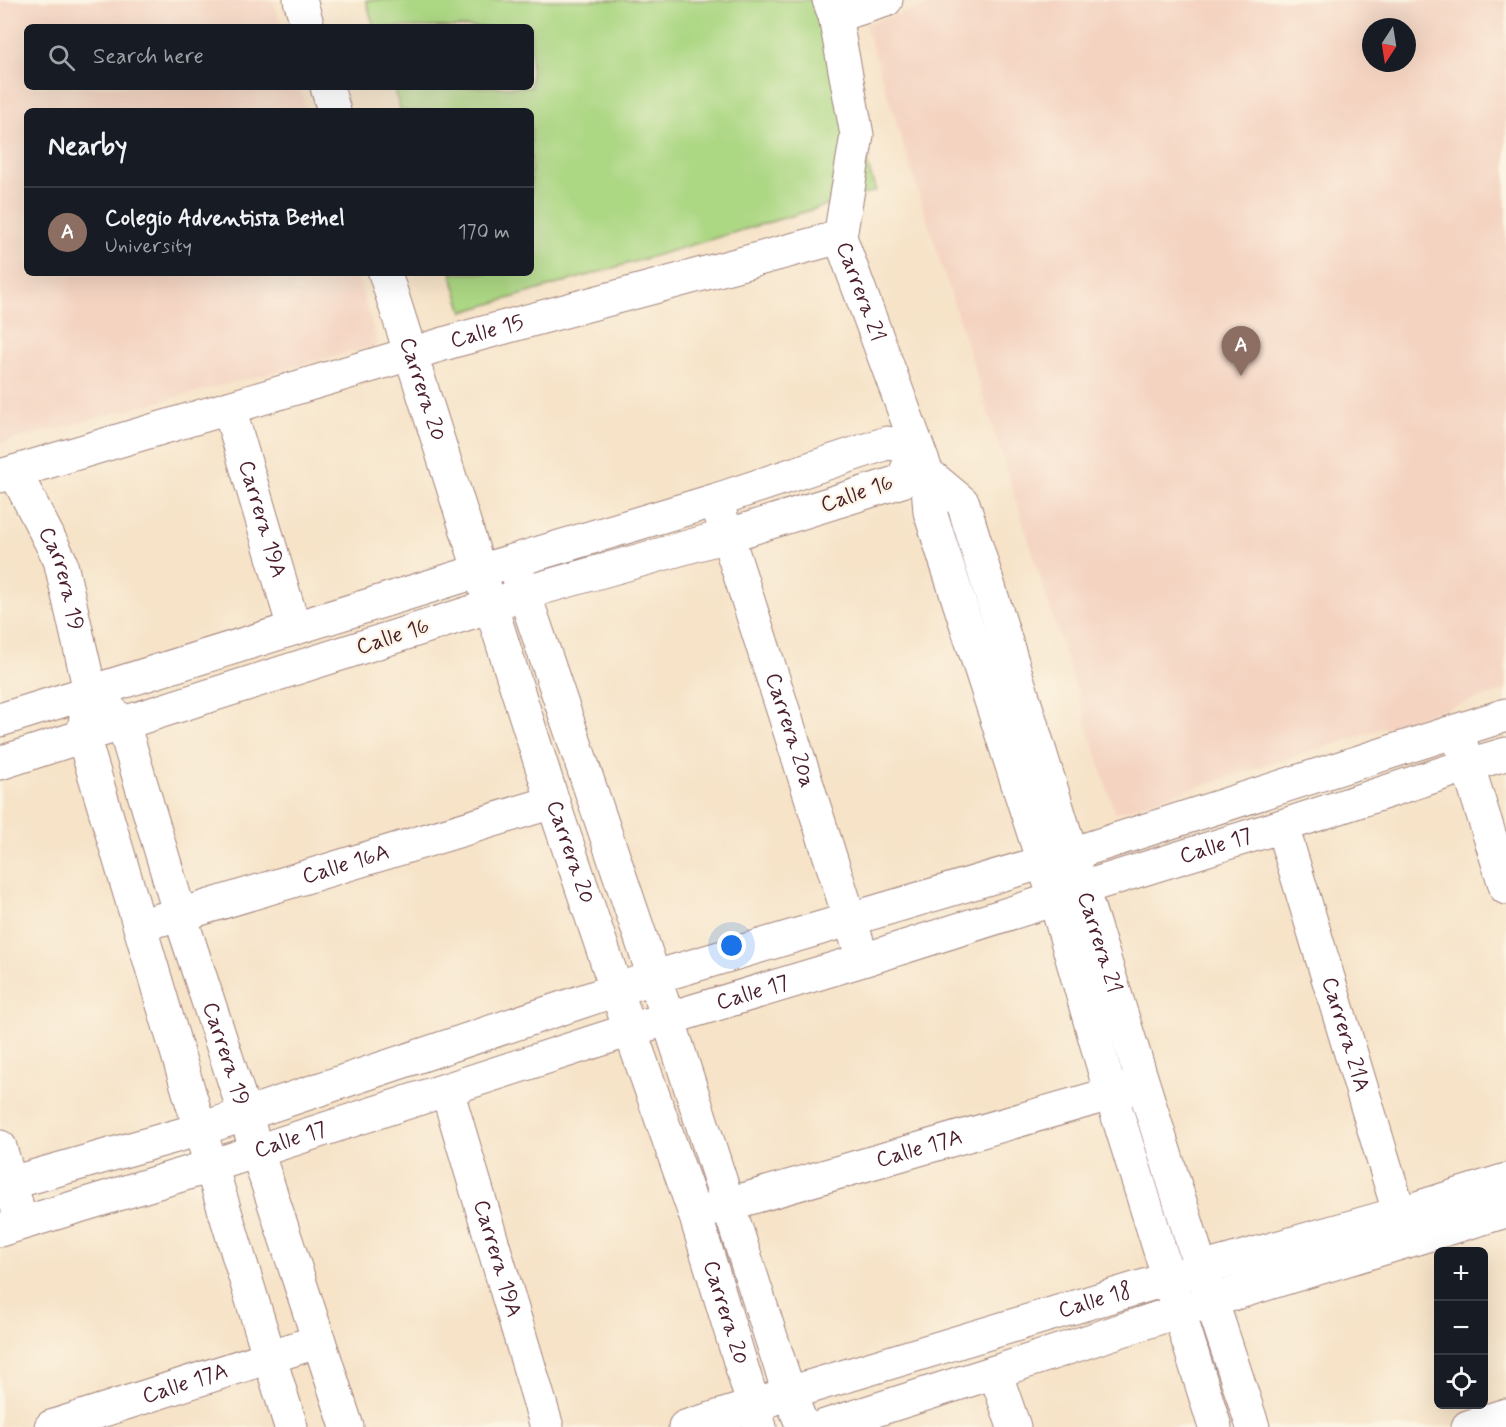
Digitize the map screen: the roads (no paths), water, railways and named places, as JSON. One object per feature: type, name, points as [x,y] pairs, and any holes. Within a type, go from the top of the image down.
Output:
[{"type":"street","points":[[300,0],[307,24]]},
{"type":"street","points":[[832,8],[886,0]]},
{"type":"street","name":"Carrera 21","points":[[832,8],[857,135],[840,237],[922,460],[930,512],[1057,858],[1068,894],[1144,1084],[1253,1427]]},
{"type":"street","points":[[328,90],[333,108]]},
{"type":"street","name":"Calle 15","points":[[7,474],[457,340],[840,237]]},
{"type":"street","name":"Carrera 20","points":[[386,276],[553,802],[695,1214],[756,1417]]},
{"type":"street","name":"Carrera 19A","points":[[229,408],[294,628]]},
{"type":"street","name":"Calle 16","points":[[0,720],[716,500],[887,443],[922,460],[902,481],[726,536],[524,593],[491,606],[0,763]]},
{"type":"street","name":"Carrera 19","points":[[7,474],[60,560],[90,691],[83,736],[291,1427]]},
{"type":"street","name":"Carrera 20a","points":[[716,500],[862,960]]},
{"type":"street","name":"Carrera 20","points":[[513,561],[655,977],[789,1394],[803,1427]]},
{"type":"street","name":"Carrera 19","points":[[90,691],[123,723],[180,915],[347,1427]]},
{"type":"street","points":[[1498,717],[1504,762]]},
{"type":"street","name":"Calle 17","points":[[6,1185],[201,1129],[655,977],[1057,858],[1498,717]]},
{"type":"street","points":[[1457,730],[1506,888]]},
{"type":"street","name":"Calle 17","points":[[11,1227],[212,1166],[668,1018],[862,960],[1468,765],[1504,762]]},
{"type":"street","name":"Calle 16A","points":[[140,924],[180,915],[553,802]]},
{"type":"street","name":"Carrera 21A","points":[[1282,826],[1404,1227]]},
{"type":"street","name":"Carrera 21","points":[[1068,894],[1111,1094],[1215,1427]]},
{"type":"street","name":"Calle 17A","points":[[695,1214],[1144,1084]]},
{"type":"street","name":"Carrera 19A","points":[[447,1090],[548,1427]]},
{"type":"street","points":[[0,1147],[11,1227]]},
{"type":"street","name":"Calle 18","points":[[822,1427],[1213,1300],[1404,1227],[1506,1180]]},
{"type":"street","name":"Calle 18","points":[[685,1427],[756,1417],[789,1394],[1201,1269],[1404,1227],[1506,1211]]},
{"type":"street","name":"Calle 17A","points":[[51,1427],[319,1341]]},
{"type":"street","points":[[995,1372],[1014,1427]]},
{"type":"street","points":[[1468,1427],[1506,1415]]},
{"type":"place","name":"Colegio Adventista Bethel","points":[[1241,376]]}]
